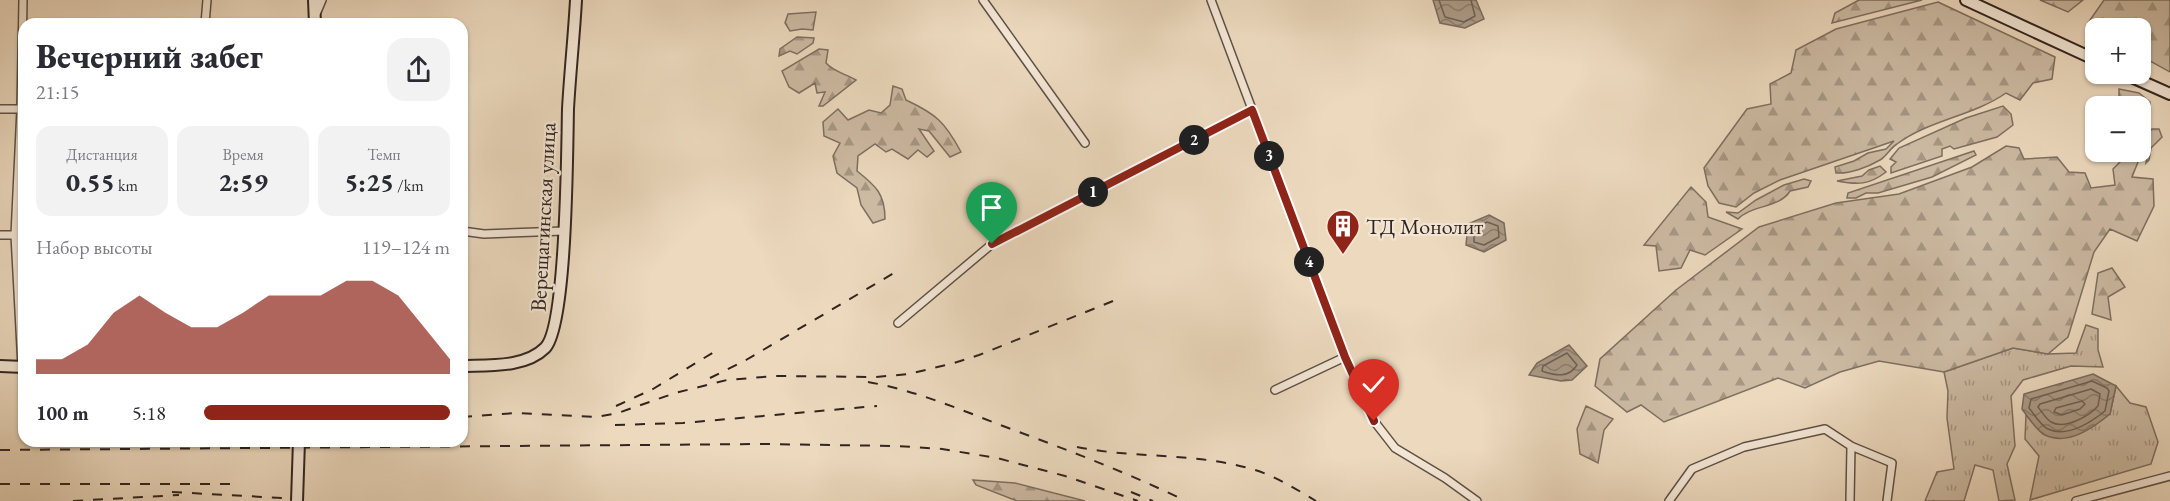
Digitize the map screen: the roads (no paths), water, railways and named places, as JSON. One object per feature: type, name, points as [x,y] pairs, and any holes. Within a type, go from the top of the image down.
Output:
[{"type":"main road","points":[[314,0],[315,18]]},
{"type":"main road","name":"Верещагинская улица","points":[[468,366],[503,364],[535,355],[546,347],[556,325],[564,231],[568,107],[576,0]]},
{"type":"main road","points":[[1966,0],[2085,55]]},
{"type":"main road","points":[[2148,84],[2170,94]]},
{"type":"main road","points":[[0,366],[18,367]]},
{"type":"main road","points":[[297,501],[299,447]]},
{"type":"street","points":[[23,0],[23,18]]},
{"type":"street","points":[[206,18],[207,0]]},
{"type":"street","points":[[316,18],[322,0]]},
{"type":"street","points":[[982,0],[1084,143]]},
{"type":"street","points":[[1211,0],[1345,357],[1374,421],[1395,448],[1445,478],[1477,501]]},
{"type":"street","points":[[0,109],[18,109]]},
{"type":"street","points":[[898,324],[992,244],[1252,110]]},
{"type":"street","points":[[18,188],[15,235],[18,284]]},
{"type":"street","points":[[468,232],[484,234],[564,231]]},
{"type":"street","points":[[0,235],[15,235]]},
{"type":"street","points":[[1275,390],[1345,357]]},
{"type":"street","points":[[1669,501],[1692,469],[1744,447],[1825,429],[1851,446],[1892,463],[1887,501]]},
{"type":"street","points":[[1850,501],[1851,446]]},
{"type":"street","points":[[2076,501],[2170,476]]},
{"type":"water","points":[[1433,0],[1476,0],[1484,19],[1465,28],[1440,23]]},
{"type":"water","points":[[1489,215],[1504,223],[1506,240],[1484,252],[1466,245],[1468,224]]},
{"type":"water","points":[[1569,345],[1587,366],[1572,380],[1561,381],[1529,375],[1537,363]]},
{"type":"water","points":[[2093,374],[2116,386],[2110,414],[2080,434],[2062,438],[2045,435],[2035,427],[2022,409],[2024,394]]},
{"type":"railway","points":[[710,378],[746,360],[894,273]]},
{"type":"railway","points":[[468,417],[516,413],[596,417],[618,413],[675,393],[727,380],[775,376],[876,377],[909,374],[979,355],[1113,301]]},
{"type":"railway","points":[[616,406],[653,389],[714,352]]},
{"type":"railway","points":[[868,382],[902,390],[953,407],[1095,461],[1186,501]]},
{"type":"railway","points":[[615,425],[683,423],[877,406]]},
{"type":"railway","points":[[468,446],[765,444],[942,449],[997,458],[1065,476],[1138,501]]},
{"type":"railway","points":[[0,450],[382,447]]},
{"type":"railway","points":[[1077,447],[1233,464],[1271,476],[1316,501]]},
{"type":"railway","points":[[0,484],[230,484]]},
{"type":"railway","points":[[172,492],[282,498]]},
{"type":"railway","points":[[1131,492],[1153,501]]},
{"type":"railway","points":[[73,501],[179,495]]},
{"type":"place","name":"ТД Монолит","points":[[1343,255]]}]
